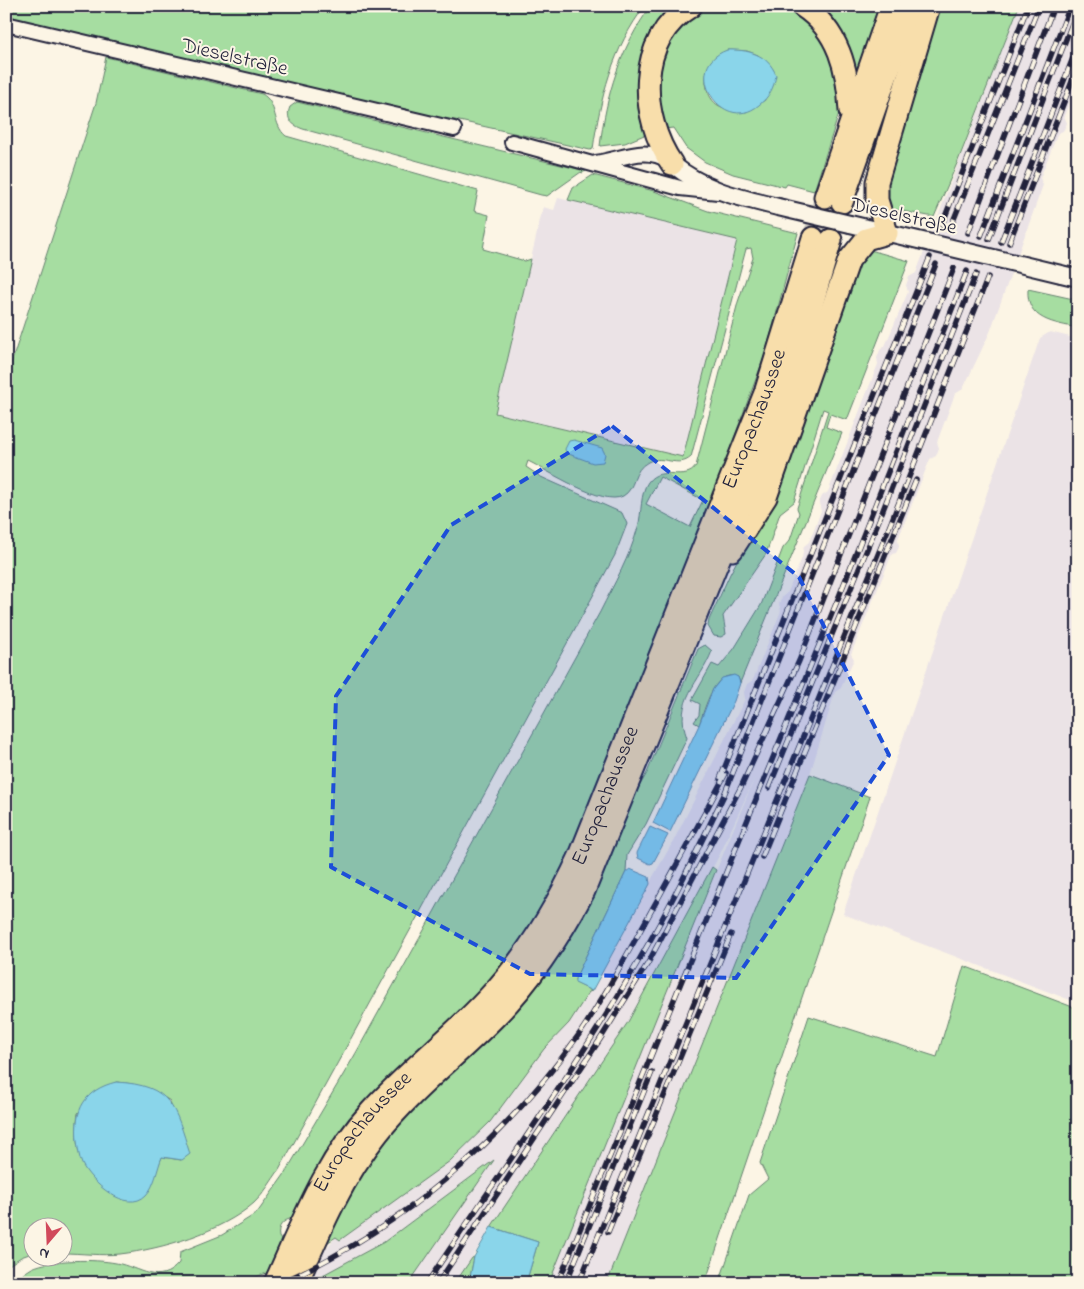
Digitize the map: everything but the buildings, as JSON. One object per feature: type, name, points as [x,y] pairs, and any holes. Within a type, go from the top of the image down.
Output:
[{"type":"main road","points":[[672,164],[662,149],[652,120],[648,100],[648,74],[661,38],[672,24],[691,6]]},
{"type":"main road","points":[[802,6],[824,27],[842,58],[849,84],[850,124]]},
{"type":"main road","points":[[892,6],[850,124],[834,199],[911,6]]},
{"type":"main road","points":[[708,584],[756,515],[766,497],[849,260],[866,238],[887,233],[877,200],[877,182],[881,162],[929,6]]},
{"type":"main road","name":"Europachaussee","points":[[275,1283],[318,1189],[351,1135],[392,1089],[489,998],[529,948],[555,908],[580,856],[744,448],[822,239],[788,382],[765,446],[598,860],[568,921],[530,977],[498,1014],[404,1105],[361,1154],[334,1200],[297,1283]]},
{"type":"street","name":"Dieselstraße","points":[[6,24],[454,129]]},
{"type":"street","name":"Dieselstraße","points":[[512,142],[680,188],[721,193],[1078,278]]},
{"type":"street","name":"Dieselstraße","points":[[593,163],[647,152],[659,154],[698,183],[721,193]]},
{"type":"highlighted area","points":[[612,426],[799,577],[889,755],[736,978],[530,974],[331,867],[336,696],[451,525]]},
{"type":"shaded area","points":[[1019,6],[1078,6],[1078,82],[1064,116],[1067,123],[1063,131],[1058,133],[1040,178],[1043,185],[990,332],[963,389],[955,394],[937,442],[939,448],[936,456],[930,459],[898,539],[899,547],[896,553],[892,554],[851,654],[854,659],[841,688],[835,692],[810,774],[607,1283],[546,1283],[755,777],[720,854],[628,1022],[455,1283],[409,1283],[492,1162],[330,1283],[315,1283],[309,1276],[317,1258],[336,1237],[569,1023],[674,840],[745,699],[744,692],[747,684],[753,680],[781,611],[779,604],[782,597],[788,592],[802,558],[804,546],[809,542],[821,511],[819,503],[822,496],[828,492],[878,364],[877,358],[880,350],[885,346],[908,292],[906,285],[909,277],[916,273]]},
{"type":"shaded area","points":[[558,198],[737,239],[683,458],[495,413],[543,207],[554,210]]},
{"type":"shaded area","points":[[1050,332],[1078,339],[1078,1003],[843,914],[1040,338]]},
{"type":"green space","points":[[6,6],[645,6],[624,39],[616,56],[604,93],[593,149],[590,150],[455,120],[433,117],[11,18],[6,14]]},
{"type":"green space","points":[[651,6],[679,6],[664,22],[649,133],[625,143],[600,146],[606,109],[616,73],[631,39]]},
{"type":"green space","points":[[708,6],[793,6],[816,24],[840,72],[840,110],[814,191],[787,184],[785,187],[733,174],[705,162],[686,148],[673,128],[664,129],[656,83],[665,49],[678,29]],"holes":[[[727,50],[747,51],[758,55],[765,100],[746,112],[722,107],[713,100],[707,90],[706,77],[710,63]]]},
{"type":"green space","points":[[814,6],[884,6],[857,84]]},
{"type":"green space","points":[[935,6],[1019,6],[934,217],[886,208],[883,175]]},
{"type":"green space","points":[[106,57],[262,94],[271,103],[279,126],[286,136],[478,191],[474,211],[489,215],[483,249],[525,261],[531,259],[495,413],[683,457],[737,240],[568,200],[573,188],[593,175],[654,191],[708,211],[798,233],[766,352],[717,484],[712,505],[560,879],[509,960],[293,1218],[286,1220],[282,1224],[279,1230],[279,1237],[283,1243],[272,1271],[240,1283],[14,1283],[22,1275],[37,1266],[72,1266],[72,1261],[85,1260],[116,1263],[149,1274],[164,1274],[179,1263],[180,1252],[222,1235],[257,1213],[284,1175],[356,1053],[600,612],[635,538],[645,487],[653,477],[660,474],[686,473],[692,471],[696,466],[738,302],[753,258],[751,248],[746,249],[691,457],[681,462],[654,460],[648,462],[636,474],[627,493],[614,498],[589,492],[575,486],[528,461],[526,467],[541,477],[622,513],[627,524],[615,555],[589,603],[279,1170],[264,1192],[254,1203],[240,1213],[208,1231],[154,1248],[120,1254],[72,1253],[72,1216],[22,1216],[22,1257],[6,1267],[6,379],[96,103]],"holes":[[[660,477],[703,500],[690,527],[646,504]],[[116,1082],[144,1087],[170,1101],[181,1160],[162,1157],[157,1169],[88,1172],[81,1159],[77,1144],[78,1113]]]},
{"type":"green space","points":[[297,102],[586,171],[581,172],[547,196],[541,195],[303,129],[290,121],[288,115],[290,107]]},
{"type":"green space","points":[[870,250],[909,261],[847,420],[830,414],[826,427],[842,433],[740,683],[738,677],[730,676],[723,678],[717,684],[708,700],[699,725],[694,722],[699,715],[700,704],[692,700],[712,664],[719,667],[734,649],[761,605],[783,548],[790,540],[799,513],[797,508],[828,411],[823,409],[794,502],[780,513],[766,554],[723,616],[726,634],[721,637],[714,636],[708,626],[709,620],[730,574],[756,525],[855,264]]},
{"type":"green space","points":[[1028,289],[1078,300],[1078,328],[1051,322],[1037,314],[1029,299]]},
{"type":"green space","points":[[705,645],[712,651],[690,692],[683,713],[687,738],[646,824],[627,855],[626,872],[575,979],[576,983],[592,991],[589,992],[569,1023],[544,1049],[490,1122],[450,1161],[340,1240],[336,1237],[316,1250],[339,1203],[632,799],[647,773],[698,649]]},
{"type":"green space","points":[[810,774],[870,797],[705,1283],[607,1283]]},
{"type":"green space","points":[[712,867],[716,870],[549,1283],[526,1283],[538,1242],[491,1227],[628,1022]]},
{"type":"green space","points":[[964,966],[1078,1009],[1078,1283],[719,1283],[749,1195],[768,1179],[760,1163],[809,1016],[937,1057]]},
{"type":"green space","points":[[494,1160],[409,1283],[308,1283],[384,1242]]},
{"type":"green space","points":[[474,1257],[469,1283],[455,1283],[472,1258]]},
{"type":"water","points":[[727,50],[756,54],[768,62],[776,75],[774,84],[766,99],[745,112],[732,112],[720,106],[711,96],[706,83],[707,70],[713,59]]},
{"type":"water","points":[[574,440],[602,448],[605,454],[603,462],[593,463],[566,453],[565,449],[569,441]]},
{"type":"water","points":[[734,675],[738,677],[740,683],[734,701],[670,832],[653,823],[699,725],[713,689],[722,678]]},
{"type":"water","points":[[650,827],[668,835],[653,863],[650,864],[638,858],[637,853]]},
{"type":"water","points":[[630,869],[649,877],[650,884],[592,991],[575,983],[575,979],[626,872]]},
{"type":"water","points":[[116,1082],[135,1084],[160,1094],[175,1111],[190,1154],[182,1160],[162,1157],[152,1187],[146,1195],[138,1200],[129,1201],[120,1198],[101,1187],[86,1171],[79,1153],[77,1120],[83,1103],[96,1090]]},
{"type":"water","points":[[491,1227],[538,1242],[526,1283],[469,1283],[474,1257]]},
{"type":"tunnel","points":[[813,238],[825,197]]},
{"type":"railway","points":[[941,227],[1028,6]]},
{"type":"railway","points":[[950,229],[1039,6]]},
{"type":"railway","points":[[968,233],[1054,6]]},
{"type":"railway","points":[[981,236],[1070,6]]},
{"type":"railway","points":[[989,239],[1078,8]]},
{"type":"railway","points":[[1001,242],[1078,45]]},
{"type":"railway","points":[[1009,243],[1078,66]]},
{"type":"railway","points":[[720,779],[930,257]]},
{"type":"railway","points":[[427,1283],[589,1042],[650,940],[693,858],[724,795],[936,264]]},
{"type":"railway","points":[[438,1283],[599,1041],[648,963],[742,785],[799,661],[954,268]]},
{"type":"railway","points":[[558,1283],[840,594],[967,271]]},
{"type":"railway","points":[[769,788],[879,520],[976,274]]},
{"type":"railway","points":[[579,1283],[890,525],[988,277]]},
{"type":"railway","points":[[762,857],[916,480]]},
{"type":"railway","points":[[280,1283],[325,1261],[408,1209],[484,1145],[518,1110],[550,1073],[594,1011],[646,921],[726,773]]},
{"type":"railway","points":[[608,1232],[731,934]]},
{"type":"railway","points":[[566,1283],[652,1072]]}]
